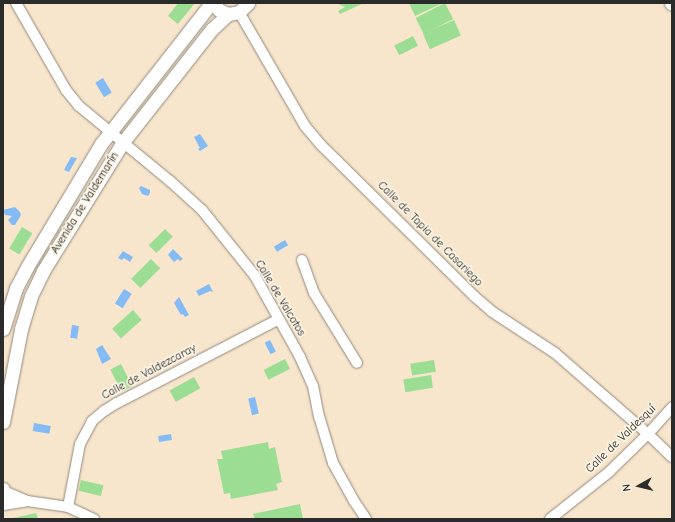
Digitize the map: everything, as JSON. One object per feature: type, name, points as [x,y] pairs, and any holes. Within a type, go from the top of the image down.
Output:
[{"type":"street","name":"Calle de Valcotos","points":[[16,3],[66,90],[79,106],[110,130],[202,210],[255,276],[300,357],[313,386],[319,416],[333,463],[354,501],[366,519]]},
{"type":"street","name":"Avenida de Valdemarín","points":[[3,329],[16,288],[27,266],[110,130],[212,3]]},
{"type":"street","points":[[212,3],[219,10],[238,10]]},
{"type":"street","name":"Avenida de Valdemarín","points":[[3,422],[21,329],[31,296],[47,264],[123,142],[212,29],[238,10]]},
{"type":"street","name":"Calle de Tapia de Casariego","points":[[238,10],[305,126],[321,145],[474,296],[491,311],[555,353],[648,434],[672,457]]},
{"type":"street","points":[[302,260],[314,293],[357,363]]},
{"type":"street","name":"Calle de Valdezcaray","points":[[68,507],[80,444],[92,420],[117,403],[279,319]]},
{"type":"street","name":"Calle de Valdesquí","points":[[550,519],[609,472],[648,434],[672,407]]},
{"type":"street","points":[[3,493],[27,501],[68,507],[94,519]]},
{"type":"street","points":[[3,505],[27,501]]},
{"type":"green space","points":[[178,3],[195,3],[178,24],[168,16]]},
{"type":"green space","points":[[336,3],[364,3],[340,14],[338,11],[345,7]]},
{"type":"green space","points":[[409,3],[443,3],[415,16]]},
{"type":"green space","points":[[445,3],[453,19],[424,34],[416,18]]},
{"type":"green space","points":[[454,20],[461,36],[430,49],[423,34]]},
{"type":"green space","points":[[413,36],[418,46],[399,55],[394,46]]},
{"type":"green space","points":[[22,227],[32,233],[19,255],[9,248]]},
{"type":"green space","points":[[165,229],[173,237],[157,253],[149,245]]},
{"type":"green space","points":[[151,259],[160,268],[140,288],[131,279]]},
{"type":"green space","points":[[133,310],[142,320],[121,338],[112,329]]},
{"type":"green space","points":[[285,359],[290,369],[269,380],[264,370]]},
{"type":"green space","points":[[434,360],[436,372],[412,376],[410,364]]},
{"type":"green space","points":[[121,364],[132,386],[122,392],[110,369]]},
{"type":"green space","points":[[431,375],[433,388],[405,392],[403,379]]},
{"type":"green space","points":[[194,377],[200,388],[176,402],[170,391]]},
{"type":"green space","points":[[268,442],[269,449],[275,447],[282,482],[276,484],[278,490],[231,499],[230,493],[224,494],[217,459],[223,459],[221,451]]},
{"type":"green space","points":[[81,480],[103,485],[101,496],[79,491]]},
{"type":"green space","points":[[300,504],[303,519],[255,519],[253,514]]},
{"type":"green space","points":[[36,513],[38,519],[13,518]]},
{"type":"water","points":[[103,78],[112,93],[104,97],[95,83]]},
{"type":"water","points":[[200,134],[208,146],[200,151],[194,137]]},
{"type":"water","points":[[71,157],[77,158],[69,172],[64,170]]},
{"type":"water","points":[[141,186],[150,190],[148,196],[142,194],[139,188]]},
{"type":"water","points":[[15,207],[21,215],[15,225],[12,225],[8,220],[12,216],[5,215],[3,210]]},
{"type":"water","points":[[285,240],[288,245],[277,252],[274,247]]},
{"type":"water","points":[[173,249],[183,259],[180,261],[178,259],[174,262],[168,255]]},
{"type":"water","points":[[123,251],[133,257],[130,262],[124,258],[122,260],[118,258]]},
{"type":"water","points":[[209,284],[213,292],[210,291],[199,296],[196,291]]},
{"type":"water","points":[[124,289],[132,294],[123,308],[115,303]]},
{"type":"water","points":[[179,297],[189,315],[185,317],[183,314],[181,315],[174,303]]},
{"type":"water","points":[[72,325],[79,326],[77,339],[70,338]]},
{"type":"water","points":[[270,340],[276,352],[271,354],[265,343]]},
{"type":"water","points":[[102,345],[111,359],[102,364],[96,349]]},
{"type":"water","points":[[255,397],[259,414],[252,415],[248,399]]},
{"type":"water","points":[[34,423],[51,426],[49,434],[33,431]]},
{"type":"water","points":[[171,434],[172,440],[159,442],[158,436]]}]
